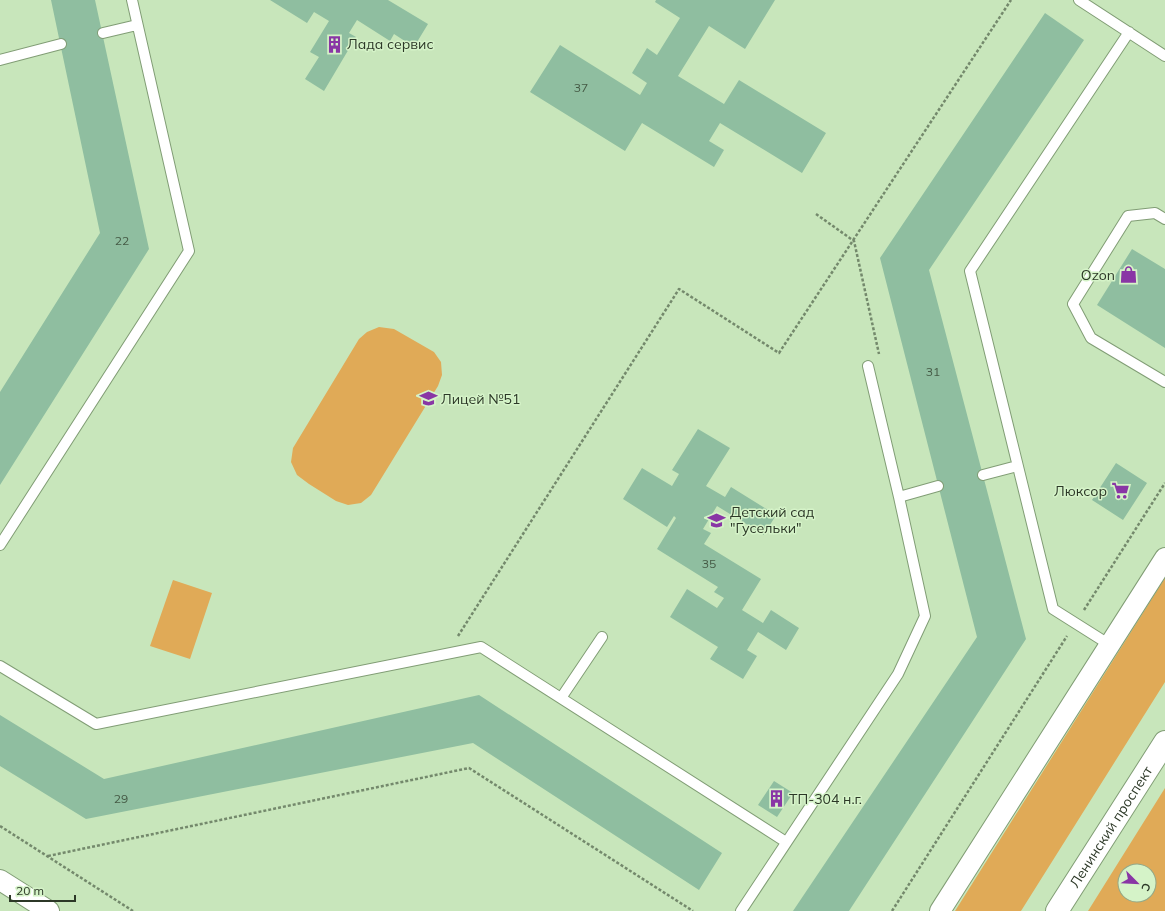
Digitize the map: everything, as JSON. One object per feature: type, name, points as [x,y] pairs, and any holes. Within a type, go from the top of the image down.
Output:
[{"type":"main road","name":"Ленинский проспект","points":[[1057,911],[1165,742]]},
{"type":"street","points":[[940,911],[1165,558]]},
{"type":"street","points":[[0,880],[50,911]]},
{"type":"lane","points":[[0,545],[189,251],[132,0]]},
{"type":"lane","points":[[1078,0],[1165,56]]},
{"type":"lane","points":[[103,33],[137,25]]},
{"type":"lane","points":[[1110,645],[1053,609],[970,271],[1128,32]]},
{"type":"lane","points":[[0,60],[61,44]]},
{"type":"lane","points":[[1165,219],[1155,213],[1128,216],[1073,304],[1091,338],[1165,382]]},
{"type":"lane","points":[[741,911],[898,674],[925,616],[868,366]]},
{"type":"lane","points":[[983,475],[1017,466]]},
{"type":"lane","points":[[899,497],[938,486]]},
{"type":"lane","points":[[561,698],[602,636]]},
{"type":"lane","points":[[0,666],[96,724],[481,648],[786,842]]},
{"type":"path","points":[[446,654],[679,288],[778,353],[854,241],[1011,0]]},
{"type":"path","points":[[816,214],[854,241],[880,356]]},
{"type":"path","points":[[892,911],[1165,483]]},
{"type":"path","points":[[48,856],[469,768],[692,911]]},
{"type":"path","points":[[0,826],[134,911]]},
{"type":"shaded area","points":[[379,327],[394,329],[434,352],[441,362],[442,375],[438,386],[371,495],[361,503],[348,505],[336,501],[297,475],[291,462],[293,448],[359,339],[367,332]]},
{"type":"shaded area","points":[[1165,578],[1165,682],[1021,911],[955,911]]},
{"type":"shaded area","points":[[173,580],[212,593],[190,659],[150,646]]},
{"type":"shaded area","points":[[1165,788],[1165,911],[1088,911],[1117,865],[1117,903],[1157,903],[1157,863],[1118,863]]},
{"type":"building","points":[[51,0],[95,0],[149,249],[0,485],[0,392],[100,233]]},
{"type":"building","name":"Лада сервис","points":[[270,0],[388,0],[428,24],[414,47],[394,34],[390,41],[357,20],[349,33],[356,37],[324,91],[305,79],[319,57],[310,52],[329,21],[314,12],[307,23]]},
{"type":"building","points":[[656,0],[775,0],[745,49],[709,26],[678,76],[724,104],[739,80],[826,133],[802,173],[720,123],[709,141],[724,150],[714,167],[642,123],[625,151],[530,92],[560,45],[640,95],[647,83],[632,73],[647,48],[657,55],[680,18],[655,2]]},
{"type":"building","points":[[1045,13],[1084,40],[929,270],[1026,639],[849,911],[793,911],[977,637],[880,258]]},
{"type":"building","points":[[1132,249],[1165,269],[1165,348],[1097,305]]},
{"type":"building","points":[[698,429],[730,448],[706,486],[725,497],[731,487],[776,515],[764,535],[717,506],[703,529],[711,533],[704,544],[761,579],[742,610],[763,623],[771,610],[799,628],[786,650],[758,632],[747,650],[757,656],[743,679],[710,659],[718,647],[670,617],[687,589],[717,608],[724,598],[714,592],[718,587],[657,549],[676,518],[674,516],[667,527],[623,499],[642,468],[672,486],[679,474],[672,470]]},
{"type":"building","name":"Люксор","points":[[1116,463],[1147,483],[1123,520],[1092,500]]},
{"type":"building","points":[[479,695],[722,853],[699,890],[473,743],[86,819],[0,766],[0,715],[104,779]]},
{"type":"building","name":"ТП-304 н.г.","points":[[774,781],[793,793],[777,817],[758,805]]},
{"type":"place","name":"Лада сервис","points":[[334,44]]},
{"type":"place","name":"Ozon","points":[[1128,275]]},
{"type":"place","name":"Лицей №51","points":[[428,399]]},
{"type":"place","name":"Люксор","points":[[1120,491]]},
{"type":"place","name":"Детский сад \"Гусельки\"","points":[[717,520]]},
{"type":"place","name":"ТП-304 н.г.","points":[[776,799]]}]
